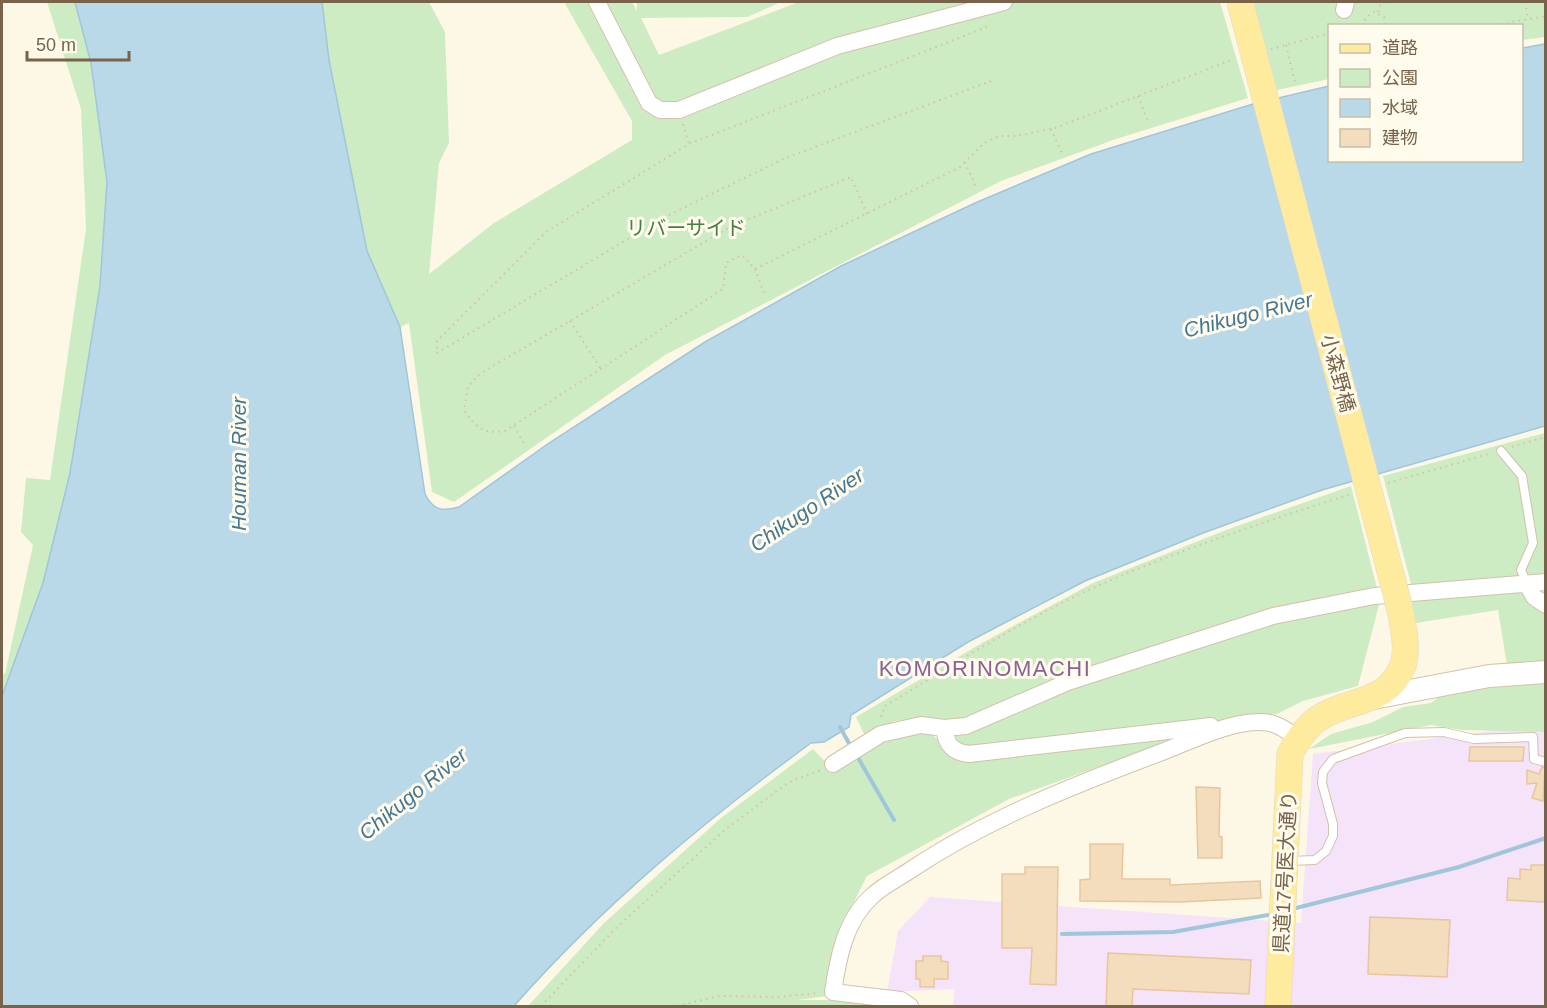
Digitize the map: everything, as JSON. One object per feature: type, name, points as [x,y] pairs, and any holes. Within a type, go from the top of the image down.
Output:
[{"type":"main road","name":"小森野橋","points":[[1240,2],[1399,605],[1404,638],[1403,664],[1382,691]]},
{"type":"main road","points":[[1298,738],[1319,718],[1382,691]]},
{"type":"main road","name":"県道17号医大通り","points":[[1278,1006],[1290,754],[1298,738]]},
{"type":"street","points":[[597,2],[649,103],[660,110],[679,110],[837,46],[1004,2]]},
{"type":"street","points":[[834,764],[881,734],[921,725],[944,728],[966,726],[1068,682],[1274,616],[1374,596],[1545,582]]},
{"type":"street","points":[[1527,584],[1534,597],[1545,605]]},
{"type":"street","points":[[1382,691],[1489,676],[1545,672]]},
{"type":"street","points":[[910,1006],[902,1000],[833,992],[838,954],[852,921],[871,896],[932,855],[989,824],[1097,777],[1237,726],[1257,722],[1276,723],[1298,738]]},
{"type":"street","points":[[944,728],[949,746],[957,752],[969,754],[1222,725],[1237,726]]},
{"type":"lane","points":[[1501,451],[1522,476],[1533,543],[1521,570],[1527,584]]},
{"type":"lane","points":[[1285,861],[1315,860],[1326,851],[1333,836],[1333,824],[1322,783],[1323,772],[1333,759],[1405,733],[1444,732],[1474,738],[1533,736],[1534,759],[1545,762]]},
{"type":"path","points":[[1364,24],[1368,15],[1378,12],[1382,3],[1390,2]]},
{"type":"path","points":[[1525,2],[1528,19]]},
{"type":"path","points":[[1378,12],[1384,17],[1385,24]]},
{"type":"path","points":[[1500,24],[1545,16]]},
{"type":"path","points":[[987,27],[689,144],[546,232],[437,341],[436,353],[665,218],[783,159],[991,81]]},
{"type":"path","points":[[1265,51],[1328,33]]},
{"type":"path","points":[[1286,45],[1295,83]]},
{"type":"path","points":[[755,269],[867,214],[965,162],[984,143],[999,136],[1017,136],[1051,129],[1243,56]]},
{"type":"path","points":[[1138,96],[1149,124]]},
{"type":"path","points":[[679,110],[689,144]]},
{"type":"path","points":[[1051,129],[1062,153]]},
{"type":"path","points":[[965,162],[976,187]]},
{"type":"path","points":[[765,296],[755,269],[741,255],[726,263],[723,289],[506,431],[487,433],[474,426],[464,410],[468,386],[481,373],[730,228],[850,177],[867,214]]},
{"type":"path","points":[[570,321],[601,369]]},
{"type":"path","points":[[514,426],[526,447]]},
{"type":"path","points":[[1378,486],[1545,437]]},
{"type":"path","points":[[881,734],[878,726],[885,706],[989,643],[1094,588],[1228,534],[1356,492]]},
{"type":"path","points":[[541,1006],[616,928],[726,829],[789,782],[834,764]]},
{"type":"path","points":[[677,1006],[719,996],[778,997],[833,992]]},
{"type":"shaded area","points":[[1545,724],[1545,1006],[953,1006],[954,989],[887,992],[898,931],[930,897],[1301,923],[1313,754]]},
{"type":"green space","points":[[47,2],[75,2],[91,63],[107,182],[100,286],[70,473],[43,583],[2,696],[2,673],[5,674],[33,545],[21,532],[26,478],[50,480],[86,228],[81,109]]},
{"type":"green space","name":"リバーサイド","points":[[322,2],[429,2],[445,32],[449,143],[439,163],[429,274],[494,223],[632,140],[632,121],[564,2],[632,2],[637,11],[637,2],[777,2],[747,17],[641,18],[659,55],[799,2],[1220,2],[1248,98],[1116,139],[1001,181],[665,355],[454,502],[432,492],[409,323],[400,327],[367,251],[329,60]]},
{"type":"green space","points":[[1253,2],[1545,2],[1545,37],[1523,40],[1523,24],[1328,24],[1328,79],[1277,90]]},
{"type":"green space","points":[[1545,433],[1545,577],[1412,588],[1383,476]]},
{"type":"green space","points":[[1351,486],[1378,592],[960,721],[927,718],[895,721],[865,736],[856,717],[982,643],[1093,583],[1226,530]]},
{"type":"green space","points":[[1519,588],[1540,612],[1545,614],[1545,662],[1507,665],[1498,610],[1416,623],[1409,599]]},
{"type":"green space","points":[[1380,601],[1358,686],[1303,701],[1277,714],[972,749],[956,743],[950,732],[1072,686],[1277,620]]},
{"type":"green space","points":[[1545,678],[1545,732],[1463,730],[1431,725],[1309,749],[1331,734],[1373,722],[1403,707],[1431,703],[1448,689]]},
{"type":"green space","points":[[916,731],[934,736],[955,759],[1182,737],[1009,799],[867,876],[835,939],[827,996],[798,1000],[854,1000],[889,1006],[528,1006],[604,923],[721,818],[813,749],[832,769],[886,738]]},
{"type":"water","points":[[75,2],[322,2],[329,60],[367,251],[400,327],[425,494],[435,506],[448,509],[459,507],[549,443],[705,342],[841,266],[975,203],[1091,154],[1253,104],[1328,86],[1328,162],[1523,162],[1523,48],[1545,44],[1545,426],[1322,490],[1203,533],[1085,581],[968,642],[851,715],[849,727],[824,742],[811,743],[731,803],[618,900],[582,934],[514,1006],[2,1006],[2,696],[43,583],[70,473],[100,286],[107,182],[91,63]]},
{"type":"building","points":[[1470,747],[1524,747],[1523,761],[1469,761]]},
{"type":"building","points":[[1542,767],[1545,768],[1543,801],[1532,798],[1537,783],[1527,784],[1527,770],[1539,774]]},
{"type":"building","points":[[1196,787],[1220,788],[1219,836],[1222,837],[1222,858],[1198,858]]},
{"type":"building","points":[[1090,844],[1123,844],[1122,879],[1170,879],[1170,885],[1260,881],[1261,898],[1180,902],[1080,901],[1080,880],[1090,879]]},
{"type":"building","points":[[1531,865],[1545,865],[1545,902],[1507,900],[1508,878],[1520,879],[1520,869],[1531,870]]},
{"type":"building","points":[[1025,867],[1058,867],[1056,985],[1030,984],[1032,948],[1002,948],[1002,874],[1025,874]]},
{"type":"building","points":[[1370,917],[1450,920],[1447,977],[1368,974]]},
{"type":"building","points":[[1108,953],[1251,960],[1249,994],[1133,989],[1132,1006],[1106,1006]]},
{"type":"building","points":[[923,956],[941,956],[941,961],[948,962],[948,979],[934,979],[934,987],[920,987],[920,979],[916,979],[916,961],[923,961]]},
{"type":"waterway","points":[[840,727],[851,747]]},
{"type":"waterway","points":[[857,756],[894,820]]},
{"type":"waterway","points":[[1292,909],[1459,867],[1546,838]]},
{"type":"waterway","points":[[1062,934],[1173,932],[1273,914]]},
{"type":"district","name":"KOMORINOMACHI","points":[[985,668]]},
{"type":"water label","name":"Chikugo River","points":[[1248,315]]},
{"type":"water label","name":"Houman River","points":[[239,464]]},
{"type":"water label","name":"Chikugo River","points":[[807,510]]},
{"type":"water label","name":"Chikugo River","points":[[413,794]]}]
